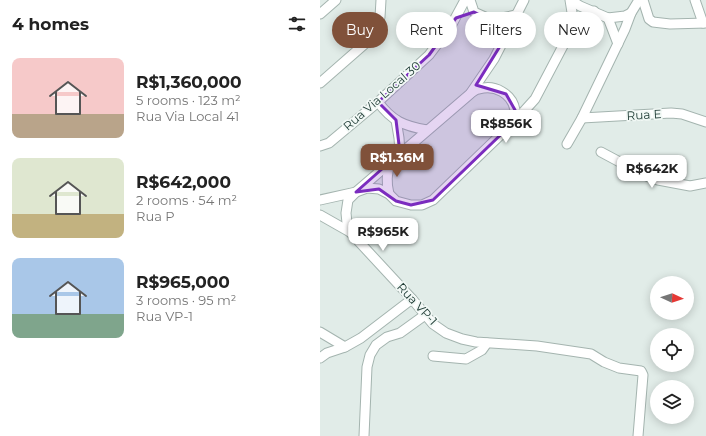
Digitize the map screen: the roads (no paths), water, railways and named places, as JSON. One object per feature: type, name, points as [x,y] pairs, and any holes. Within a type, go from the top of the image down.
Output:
[{"type":"street","points":[[320,14],[336,0]]},
{"type":"street","name":"Rua Via Local 30","points":[[457,16],[465,0]]},
{"type":"street","points":[[470,0],[474,12]]},
{"type":"street","points":[[518,12],[524,0]]},
{"type":"street","points":[[570,0],[608,18],[625,16],[631,13]]},
{"type":"street","points":[[570,0],[572,12]]},
{"type":"street","points":[[567,144],[582,118],[625,29],[631,13],[639,0]]},
{"type":"street","points":[[643,0],[649,19],[654,22],[670,24],[705,23],[695,0]]},
{"type":"street","points":[[320,83],[368,41],[377,29],[380,17],[380,1]]},
{"type":"street","points":[[608,18],[618,44]]},
{"type":"street","name":"Rua Via Local 30","points":[[320,146],[329,143],[378,102],[429,56],[435,48]]},
{"type":"street","points":[[470,94],[500,48]]},
{"type":"street","points":[[320,200],[367,188],[379,189],[389,194],[396,201],[411,205],[422,204],[433,200],[516,120],[535,99],[562,48]]},
{"type":"street","points":[[350,232],[346,213],[348,200],[400,153],[470,94],[478,89],[488,87],[497,89],[506,94],[512,101],[516,120]]},
{"type":"street","points":[[378,102],[384,110],[396,120],[412,128],[427,130]]},
{"type":"street","name":"Rua E","points":[[582,118],[671,113],[682,114],[706,122]]},
{"type":"street","points":[[396,120],[400,138],[400,153]]},
{"type":"street","points":[[601,152],[644,175],[658,180],[690,186],[706,183]]},
{"type":"street","points":[[389,194],[387,174],[390,163]]},
{"type":"street","name":"Rua VP-1","points":[[320,215],[350,232],[433,324],[446,333],[462,339],[487,343],[537,342],[591,354],[604,362],[619,368],[641,371],[643,375],[638,436]]},
{"type":"street","points":[[320,358],[361,338],[412,299]]},
{"type":"street","points":[[364,436],[367,367],[370,355],[376,345],[387,337],[400,333],[425,315]]},
{"type":"street","points":[[320,332],[345,347]]},
{"type":"street","points":[[432,356],[466,359],[482,350],[487,343]]}]
